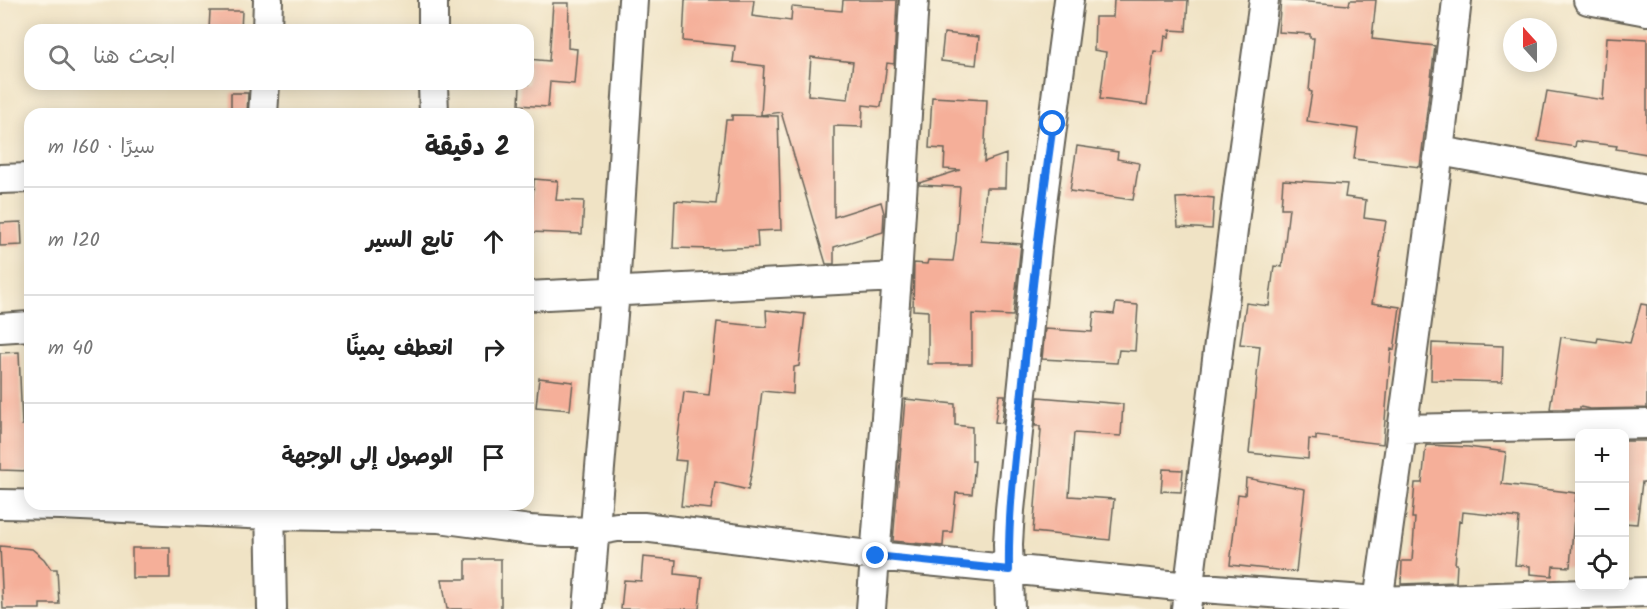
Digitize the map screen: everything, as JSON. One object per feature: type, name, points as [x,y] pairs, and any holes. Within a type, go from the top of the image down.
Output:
[{"type":"street","points":[[267,24],[268,0]]},
{"type":"street","points":[[427,0],[432,24]]},
{"type":"street","points":[[588,609],[615,291],[633,0]]},
{"type":"street","points":[[871,609],[897,277],[914,0]]},
{"type":"street","points":[[1010,609],[1010,510],[1030,302],[1070,0]]},
{"type":"street","points":[[1187,598],[1264,0]]},
{"type":"street","points":[[1377,605],[1440,151],[1457,0]]},
{"type":"street","points":[[1588,0],[1647,11]]},
{"type":"street","points":[[263,108],[265,90]]},
{"type":"street","points":[[434,90],[434,108]]},
{"type":"street","points":[[1440,151],[1647,189]]},
{"type":"street","points":[[0,179],[24,178]]},
{"type":"street","points":[[534,296],[897,277]]},
{"type":"street","points":[[0,328],[24,326]]},
{"type":"street","points":[[1403,429],[1647,424]]},
{"type":"street","points":[[0,504],[24,504]]},
{"type":"street","points":[[270,510],[272,609]]},
{"type":"street","points":[[354,510],[439,511],[531,530],[563,532],[643,527],[1009,570],[1187,598],[1377,605],[1647,592]]},
{"type":"building","points":[[685,0],[754,0],[752,16],[791,21],[792,7],[842,11],[843,0],[897,0],[894,64],[887,63],[881,107],[863,105],[862,127],[834,126],[834,217],[881,202],[884,213],[883,232],[834,247],[834,264],[826,264],[781,112],[761,115],[764,66],[733,62],[735,46],[683,41]],"holes":[[[811,57],[853,62],[848,99],[808,95]]]},
{"type":"building","points":[[1114,0],[1188,0],[1186,31],[1170,30],[1169,37],[1165,36],[1163,52],[1154,51],[1147,105],[1100,99],[1106,52],[1094,50],[1095,17],[1113,17]]},
{"type":"building","points":[[1281,0],[1349,5],[1350,0],[1376,0],[1372,39],[1435,46],[1420,167],[1354,159],[1358,129],[1307,121],[1312,92],[1309,91],[1314,38],[1310,38],[1310,34],[1278,32]]},
{"type":"building","points":[[553,3],[569,3],[568,48],[577,49],[574,84],[550,82],[548,107],[519,105],[520,90],[534,90],[534,60],[549,61]]},
{"type":"building","points":[[210,11],[242,11],[241,24],[209,24]]},
{"type":"building","points":[[944,33],[979,37],[976,65],[941,61]]},
{"type":"building","points":[[1607,37],[1647,39],[1647,154],[1616,149],[1617,146],[1576,141],[1575,147],[1538,141],[1547,91],[1603,100]]},
{"type":"building","points":[[231,93],[248,93],[247,108],[231,108]]},
{"type":"building","points":[[932,97],[987,100],[984,162],[1006,154],[1005,188],[986,188],[981,241],[1021,244],[1013,316],[972,314],[972,364],[928,364],[928,311],[913,310],[914,263],[927,264],[928,260],[953,261],[956,241],[960,187],[919,185],[919,183],[960,170],[944,169],[945,149],[929,148]]},
{"type":"building","points":[[732,115],[778,116],[781,230],[757,231],[758,247],[673,248],[675,201],[716,204],[726,120],[732,120]]},
{"type":"building","points":[[1077,146],[1118,152],[1117,159],[1139,163],[1133,200],[1070,191]]},
{"type":"building","points":[[534,179],[558,181],[556,200],[584,201],[582,234],[534,232]]},
{"type":"building","points":[[1283,180],[1347,184],[1345,197],[1366,200],[1364,218],[1386,221],[1372,303],[1400,307],[1394,350],[1391,349],[1383,444],[1316,436],[1316,440],[1309,439],[1308,459],[1249,453],[1260,346],[1240,344],[1246,303],[1269,306],[1274,266],[1282,267],[1289,208],[1281,208]]},
{"type":"building","points":[[1176,198],[1214,198],[1212,229],[1178,227]]},
{"type":"building","points":[[21,222],[22,245],[0,246],[0,223]]},
{"type":"building","points":[[1116,303],[1138,305],[1135,351],[1119,350],[1117,363],[1042,359],[1045,329],[1092,332],[1094,312],[1114,314]]},
{"type":"building","points":[[1641,304],[1647,305],[1647,408],[1550,409],[1561,337],[1597,342],[1598,338],[1630,343]]},
{"type":"building","points":[[766,310],[805,314],[799,366],[794,367],[793,394],[762,391],[748,490],[715,482],[711,509],[681,506],[686,461],[675,460],[684,392],[709,395],[717,322],[767,327]]},
{"type":"building","points":[[1432,343],[1503,346],[1502,382],[1431,380]]},
{"type":"building","points":[[19,352],[22,425],[24,425],[24,471],[0,470],[0,353]]},
{"type":"building","points":[[539,378],[573,382],[570,410],[536,407]]},
{"type":"building","points":[[999,395],[1005,395],[1002,423],[995,422]]},
{"type":"building","points":[[1038,397],[1123,404],[1121,436],[1074,433],[1069,496],[1114,499],[1110,540],[1033,532],[1041,430],[1040,426],[1035,426]]},
{"type":"building","points":[[905,399],[955,404],[955,425],[972,427],[972,461],[975,461],[972,494],[956,493],[952,532],[944,532],[943,546],[893,541]]},
{"type":"building","points":[[1629,441],[1647,441],[1647,482],[1642,482],[1637,524],[1629,523]]},
{"type":"building","points":[[1426,445],[1506,452],[1502,484],[1575,493],[1570,567],[1553,566],[1552,576],[1530,574],[1530,566],[1515,565],[1519,518],[1463,512],[1462,522],[1459,521],[1455,564],[1457,564],[1456,582],[1401,584],[1402,561],[1412,561],[1415,483],[1422,483]]},
{"type":"building","points":[[1163,469],[1183,470],[1181,492],[1161,491]]},
{"type":"building","points":[[1246,478],[1305,489],[1296,572],[1230,565],[1238,494],[1245,495]]},
{"type":"building","points":[[0,546],[32,549],[44,559],[51,569],[57,569],[59,604],[40,604],[40,609],[3,609]]},
{"type":"building","points":[[132,548],[170,548],[170,578],[132,578]]},
{"type":"building","points":[[643,557],[676,560],[675,574],[702,577],[699,609],[621,609],[624,580],[641,581]]},
{"type":"building","points":[[466,559],[501,559],[501,609],[447,609],[442,579],[466,579]]},
{"type":"route","points":[[876,556],[1009,570],[1010,510],[1030,302],[1053,124]]}]
